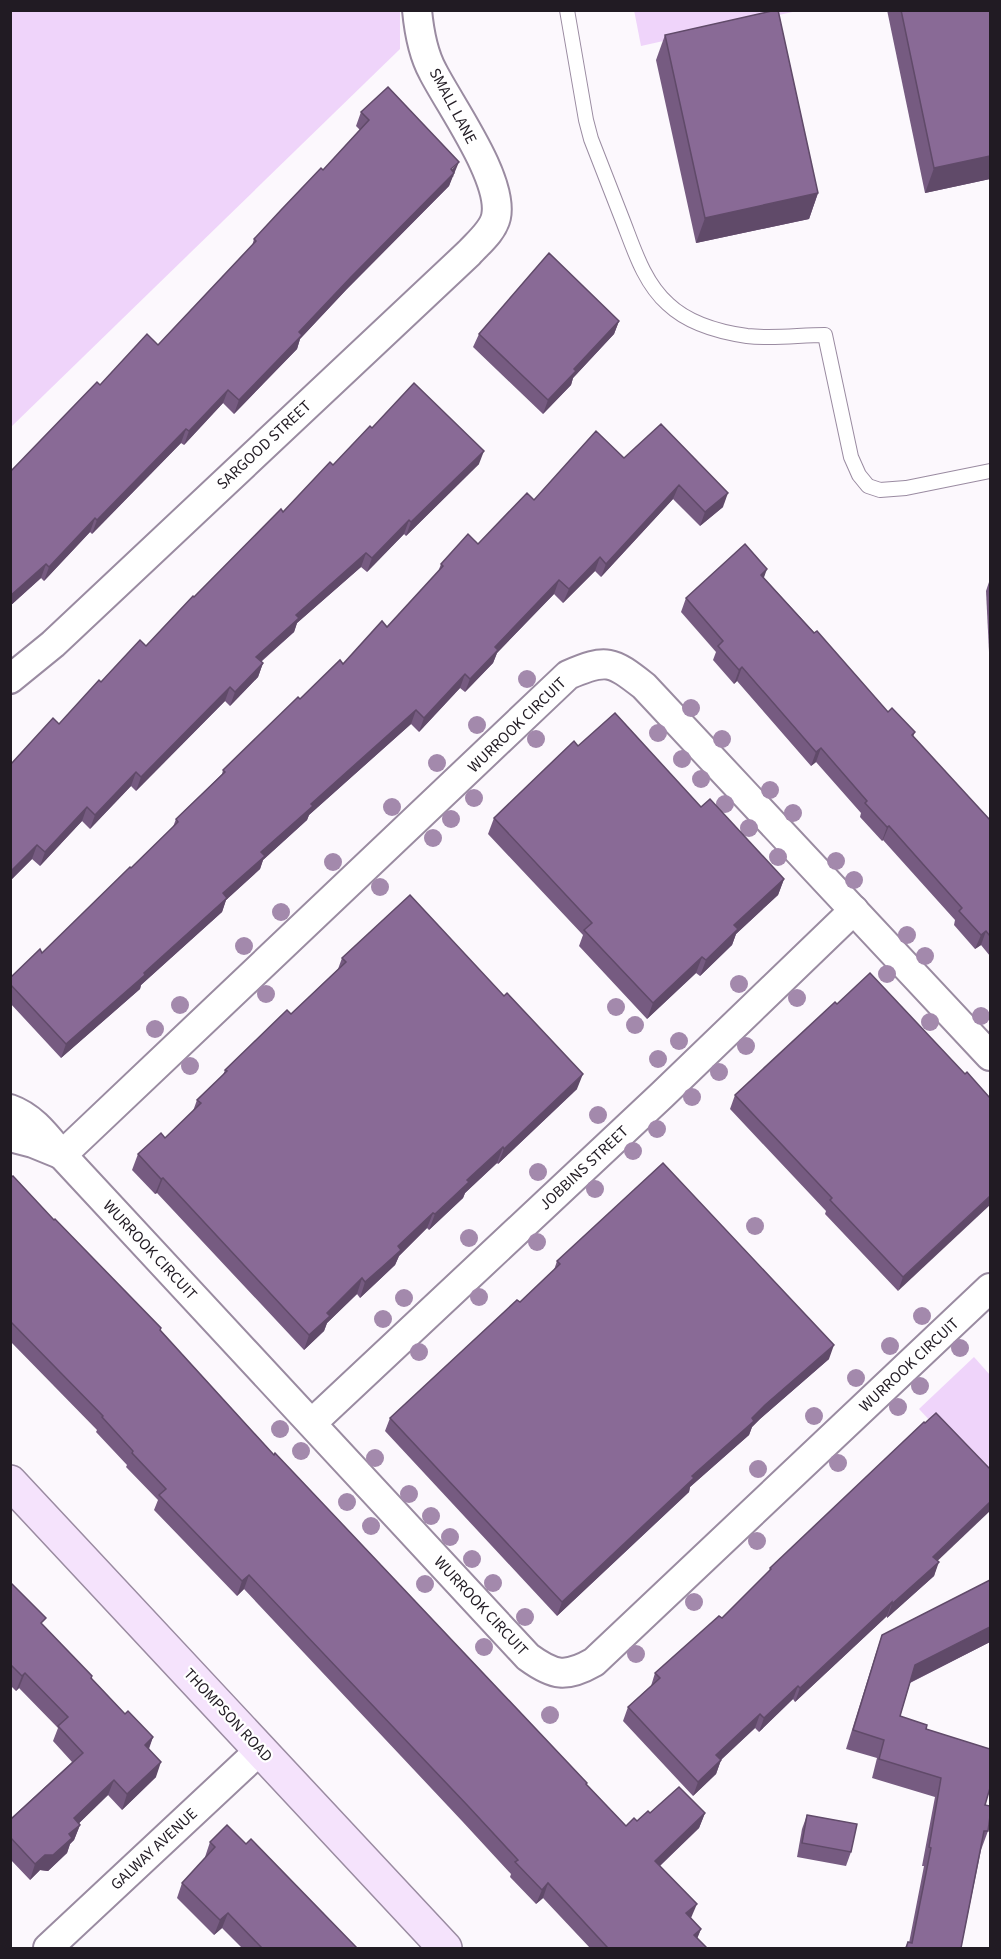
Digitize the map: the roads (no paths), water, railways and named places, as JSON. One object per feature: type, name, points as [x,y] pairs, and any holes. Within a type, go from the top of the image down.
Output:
[{"type":"main road","name":"THOMPSON ROAD","points":[[10,1482],[445,1948]]},
{"type":"street","name":"SMALL LANE","points":[[417,10],[423,45],[432,70],[492,178],[498,199]]},
{"type":"street","name":"SARGOOD STREET","points":[[10,679],[53,644],[486,236],[496,219],[498,199]]},
{"type":"street","name":"WURROOK CIRCUIT","points":[[62,1155],[568,675],[602,663],[621,668],[644,686],[990,1056]]},
{"type":"street","name":"JOBBINS STREET","points":[[312,1423],[653,1103],[854,910]]},
{"type":"street","name":"WURROOK CIRCUIT","points":[[10,1108],[38,1127],[528,1657],[543,1668],[560,1674],[578,1671],[594,1662],[990,1288]]},
{"type":"street","name":"WURROOK CIRCUIT","points":[[10,1137],[62,1155]]},
{"type":"street","name":"GALWAY AVENUE","points":[[48,1948],[260,1750]]},
{"type":"lane","points":[[567,10],[591,139],[637,256],[653,287],[667,304],[700,324],[735,333],[754,336],[825,334],[853,465],[871,488],[880,490],[906,488],[990,471]]}]
